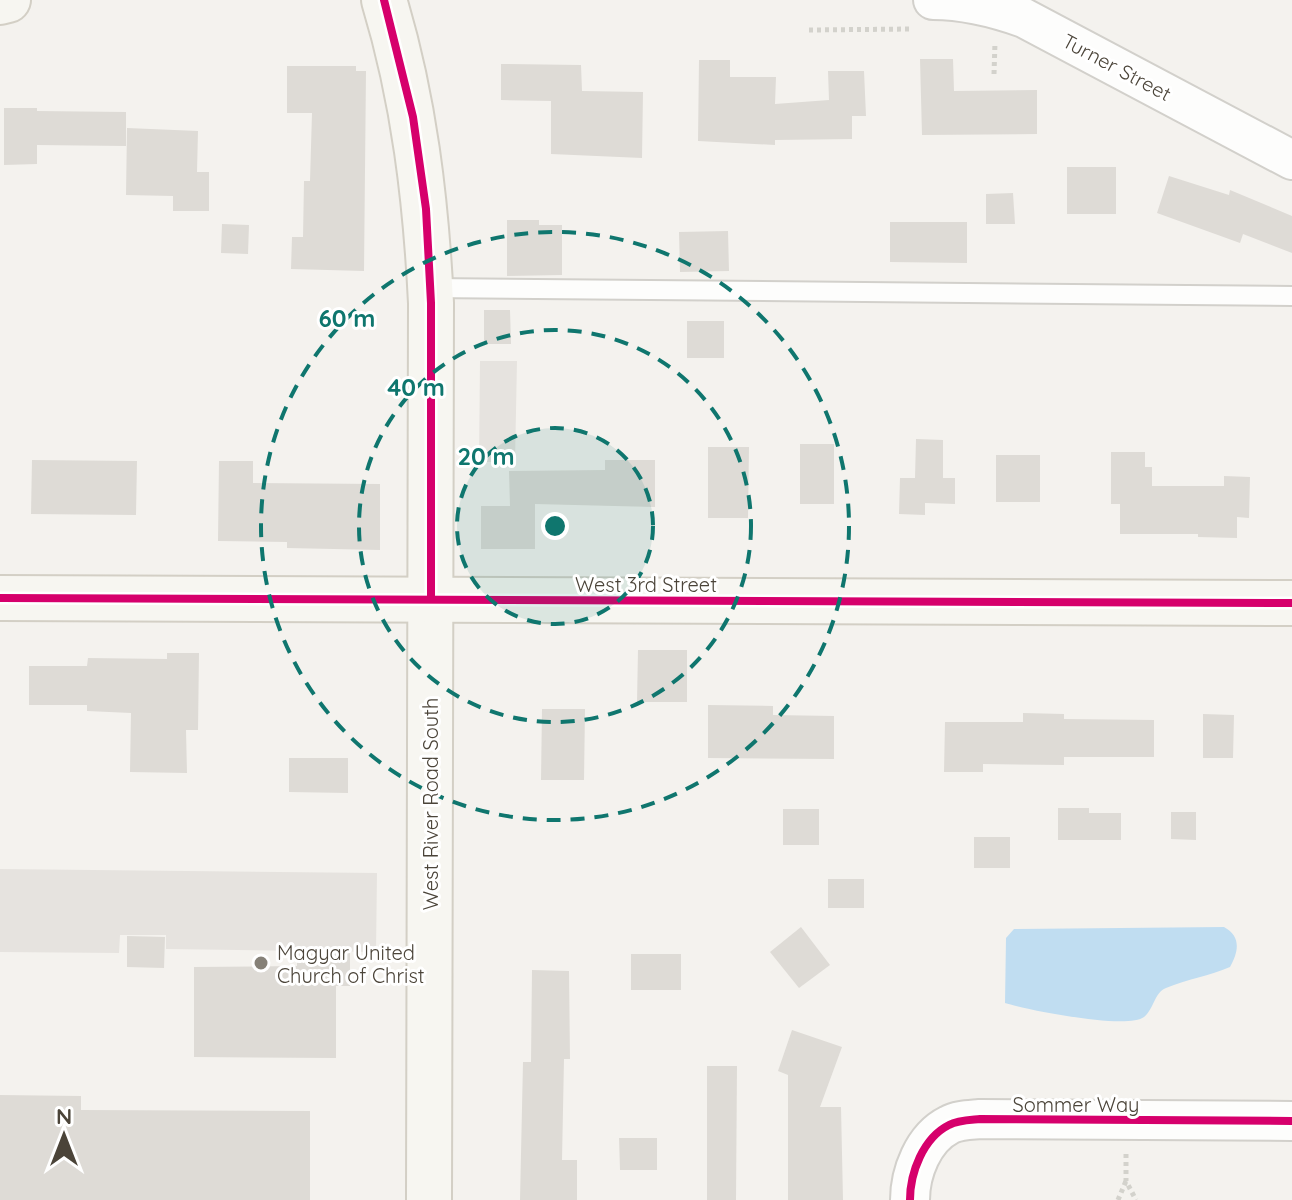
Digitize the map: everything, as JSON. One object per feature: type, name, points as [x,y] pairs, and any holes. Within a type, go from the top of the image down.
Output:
[{"type":"main road","points":[[0,2],[8,0]]},
{"type":"main road","name":"West River Road South","points":[[384,0],[413,117],[426,209],[431,288],[429,1200]]},
{"type":"main road","name":"West 3rd Street","points":[[0,598],[1292,603]]},
{"type":"street","name":"Turner Street","points":[[923,14],[955,0],[991,6],[1024,18],[1292,160]]},
{"type":"street","name":"Sommer Way","points":[[910,1200],[911,1178],[921,1157],[940,1132],[957,1122],[980,1119],[1292,1121]]},
{"type":"lane","points":[[431,288],[1292,296]]},
{"type":"path","points":[[809,30],[923,14]]},
{"type":"path","points":[[982,36],[995,41],[994,74]]},
{"type":"path","points":[[1118,1200],[1126,1181],[1126,1149]]},
{"type":"path","points":[[1126,1181],[1136,1200]]},
{"type":"shaded area","points":[[480,361],[517,361],[515,462],[479,462]]},
{"type":"shaded area","points":[[0,869],[377,873],[376,952],[166,949],[166,935],[120,935],[119,953],[0,952]]},
{"type":"water","points":[[1224,927],[1237,944],[1230,967],[1166,988],[1144,1017],[1099,1020],[1005,1003],[1006,938],[1014,929]]},
{"type":"building","points":[[920,59],[953,59],[954,91],[1037,90],[1037,134],[922,135]]},
{"type":"building","points":[[699,60],[730,60],[730,77],[776,77],[775,104],[829,100],[828,71],[864,71],[866,116],[852,116],[852,139],[775,140],[775,145],[698,141]]},
{"type":"building","points":[[501,64],[581,65],[582,91],[643,92],[642,158],[551,154],[551,101],[501,100]]},
{"type":"building","points":[[287,66],[356,66],[356,71],[366,71],[364,271],[291,269],[292,237],[303,237],[304,181],[310,181],[312,113],[287,113]]},
{"type":"building","points":[[4,108],[126,112],[126,146],[37,145],[37,164],[4,165]]},
{"type":"building","points":[[127,128],[198,131],[197,172],[209,172],[209,211],[173,211],[173,196],[126,195]]},
{"type":"building","points":[[1067,167],[1116,167],[1116,214],[1067,214]]},
{"type":"building","points":[[1169,176],[1229,195],[1230,190],[1292,216],[1292,253],[1243,234],[1240,243],[1157,213]]},
{"type":"building","points":[[1013,193],[1015,224],[986,224],[986,194]]},
{"type":"building","points":[[507,220],[539,220],[539,225],[562,225],[562,275],[507,276]]},
{"type":"building","points":[[890,222],[967,222],[967,263],[890,262]]},
{"type":"building","points":[[222,224],[249,225],[248,254],[221,253]]},
{"type":"building","points":[[728,231],[729,271],[680,272],[679,232]]},
{"type":"building","points":[[484,310],[510,310],[511,344],[484,344]]},
{"type":"building","points":[[687,321],[724,321],[724,358],[687,358]]},
{"type":"building","points":[[916,439],[943,440],[943,478],[955,478],[955,504],[925,503],[925,515],[899,514],[900,478],[915,478]]},
{"type":"building","points":[[800,444],[834,444],[834,504],[800,504]]},
{"type":"building","points":[[708,447],[749,447],[748,518],[708,518]]},
{"type":"building","points":[[1111,452],[1145,452],[1145,467],[1152,467],[1152,486],[1224,486],[1224,476],[1250,477],[1249,518],[1237,517],[1237,538],[1198,537],[1198,534],[1120,534],[1120,504],[1111,504]]},
{"type":"building","points":[[996,455],[1040,455],[1040,502],[996,502]]},
{"type":"building","points":[[32,460],[137,461],[136,515],[31,514]]},
{"type":"building","points":[[605,460],[655,460],[655,507],[535,504],[535,549],[481,549],[481,506],[510,506],[509,471],[605,470]]},
{"type":"building","points":[[219,461],[253,461],[253,483],[380,484],[380,550],[287,548],[287,542],[218,541]]},
{"type":"building","points":[[638,650],[687,650],[687,702],[637,702]]},
{"type":"building","points":[[167,653],[199,653],[198,730],[186,730],[187,773],[130,772],[131,713],[87,711],[87,705],[29,705],[29,666],[87,666],[88,658],[167,659]]},
{"type":"building","points":[[708,705],[773,706],[773,715],[834,716],[834,759],[708,758]]},
{"type":"building","points":[[542,709],[585,709],[584,780],[541,780]]},
{"type":"building","points":[[1023,713],[1064,714],[1064,719],[1154,720],[1154,757],[1064,757],[1064,765],[983,764],[983,772],[944,772],[945,722],[1023,722]]},
{"type":"building","points":[[1203,714],[1234,715],[1233,758],[1203,758]]},
{"type":"building","points":[[289,758],[348,758],[348,793],[289,792]]},
{"type":"building","points":[[1058,808],[1089,808],[1089,813],[1121,813],[1121,840],[1058,840]]},
{"type":"building","points":[[783,809],[819,809],[819,845],[783,845]]},
{"type":"building","points":[[1171,812],[1196,812],[1196,840],[1171,839]]},
{"type":"building","points":[[974,837],[1010,837],[1010,868],[974,868]]},
{"type":"building","points":[[828,879],[864,879],[864,908],[828,908]]},
{"type":"building","points":[[801,927],[830,965],[799,988],[770,952]]},
{"type":"building","points":[[127,936],[165,937],[164,968],[127,967]]},
{"type":"building","points":[[297,949],[350,949],[350,986],[336,986],[336,1058],[194,1057],[194,967],[297,966]]},
{"type":"building","points":[[631,954],[681,954],[681,990],[631,990]]},
{"type":"building","points":[[532,970],[569,971],[570,1059],[564,1059],[562,1160],[577,1160],[577,1200],[520,1200],[523,1062],[531,1062]]},
{"type":"building","points":[[792,1030],[842,1047],[820,1107],[841,1107],[843,1200],[788,1200],[788,1075],[778,1071]]},
{"type":"building","points":[[707,1066],[737,1066],[736,1200],[707,1200]]},
{"type":"building","points":[[0,1095],[81,1096],[81,1110],[310,1111],[310,1200],[0,1200]]},
{"type":"building","points":[[619,1138],[657,1138],[657,1170],[620,1170]]},
{"type":"cycle path","points":[[384,0],[413,117],[426,209],[431,303],[431,599]]},
{"type":"cycle path","points":[[0,598],[1292,603]]},
{"type":"cycle path","points":[[910,1200],[915,1168],[925,1147],[940,1131],[960,1121],[1292,1121]]},
{"type":"place","name":"Magyar United Church of Christ","points":[[261,963]]}]
